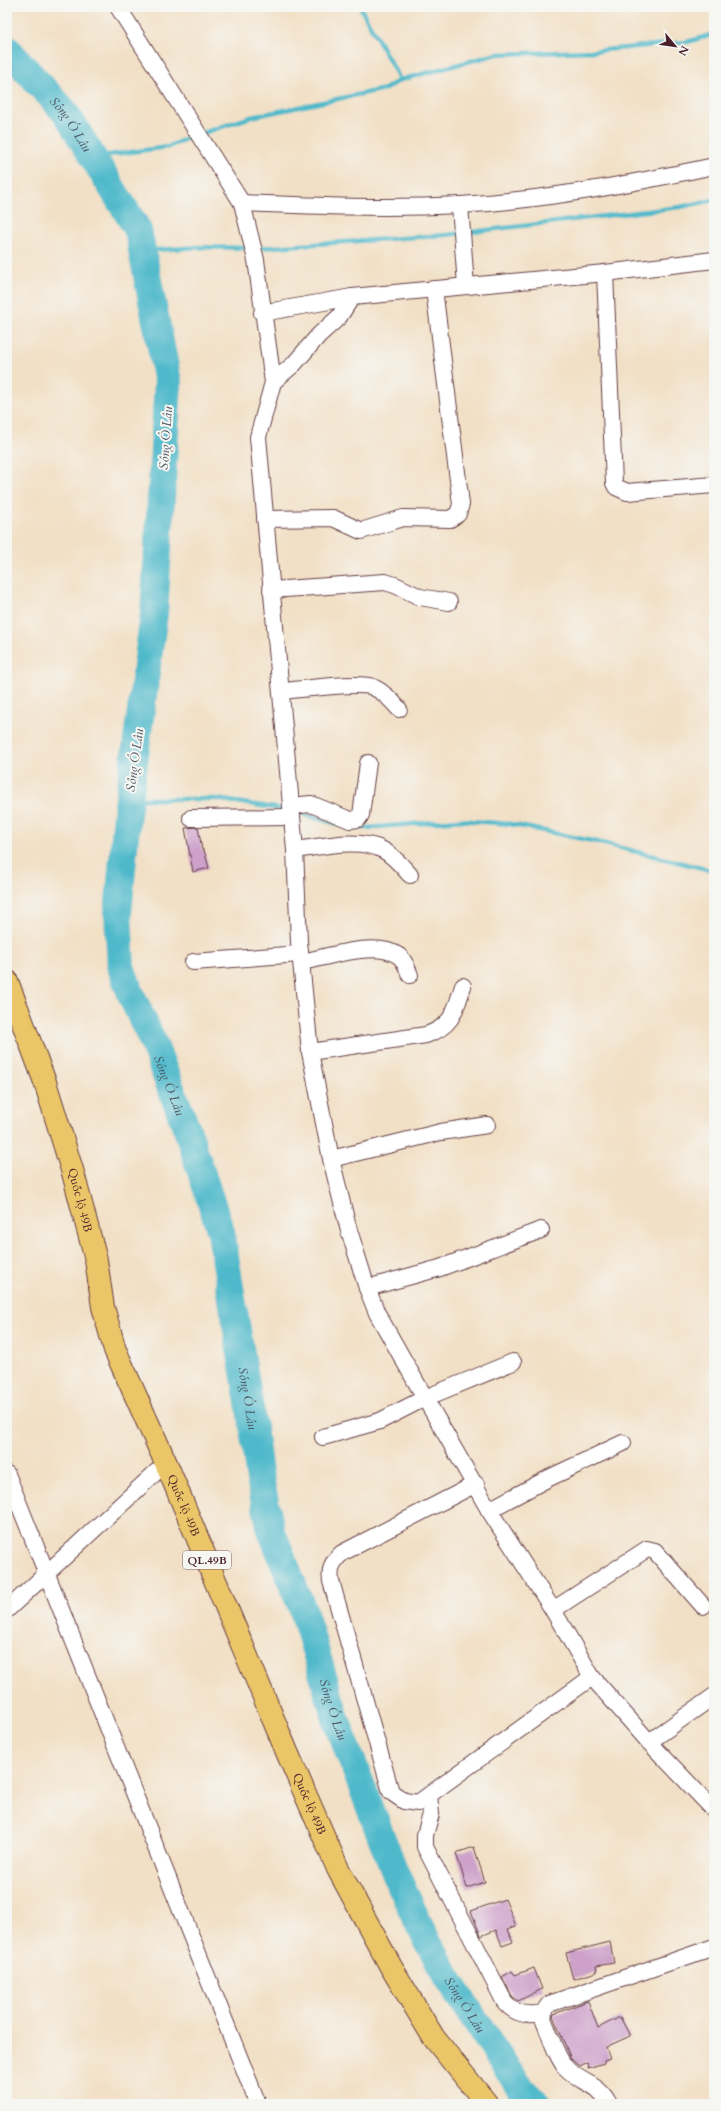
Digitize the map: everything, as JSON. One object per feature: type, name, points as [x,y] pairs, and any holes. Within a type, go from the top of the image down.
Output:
[{"type":"main road","name":"Quốc lộ 49B","points":[[7,981],[45,1082],[73,1173],[96,1260],[103,1307],[115,1350],[166,1463],[338,1869],[391,1967],[434,2038],[488,2104]]},
{"type":"street","points":[[118,7],[242,203],[252,236],[273,382],[258,437],[281,691],[301,958],[310,1052],[331,1159],[348,1227],[367,1288],[377,1313],[425,1398],[490,1510],[553,1610],[592,1677],[649,1742],[714,1810]]},
{"type":"street","points":[[242,203],[460,212],[592,191],[714,166]]},
{"type":"street","points":[[460,212],[464,240],[466,286]]},
{"type":"street","points":[[262,313],[352,297],[604,273],[714,260]]},
{"type":"street","points":[[604,273],[614,483],[616,487],[627,492],[714,485]]},
{"type":"street","points":[[265,519],[333,518],[360,531],[403,518],[450,518],[458,514],[461,504],[434,289]]},
{"type":"street","points":[[273,382],[294,364],[319,335],[339,318],[352,297]]},
{"type":"street","points":[[271,590],[385,582],[420,597],[449,602]]},
{"type":"street","points":[[281,691],[358,685],[372,687],[385,694],[399,709]]},
{"type":"street","points":[[191,818],[291,811],[311,804],[350,820],[358,819],[361,815],[368,763]]},
{"type":"street","points":[[294,850],[352,844],[370,845],[383,850],[398,861],[410,875]]},
{"type":"street","points":[[192,962],[301,958],[378,948],[399,957],[406,964],[410,975]]},
{"type":"street","points":[[310,1052],[426,1035],[436,1032],[450,1020],[455,1012],[463,986]]},
{"type":"street","points":[[331,1159],[441,1132],[488,1125]]},
{"type":"street","points":[[367,1288],[440,1268],[541,1230]]},
{"type":"street","points":[[323,1437],[380,1421],[425,1398],[513,1362]]},
{"type":"street","points":[[490,1510],[549,1478],[624,1443]]},
{"type":"street","points":[[7,1610],[166,1463]]},
{"type":"street","points":[[7,1474],[48,1573],[258,2104]]},
{"type":"street","points":[[476,1484],[342,1553],[335,1560],[330,1574],[391,1792],[397,1798],[412,1804],[418,1803],[592,1677]]},
{"type":"street","points":[[553,1610],[647,1549],[655,1551],[703,1606]]},
{"type":"street","points":[[649,1742],[714,1696]]},
{"type":"street","points":[[429,1796],[431,1820],[425,1835],[425,1847],[504,2002],[514,2012],[522,2015],[529,2016],[544,2013]]},
{"type":"street","points":[[609,2104],[599,2090],[566,2068],[544,2021],[544,2013],[549,2004],[714,1947]]},
{"type":"building","points":[[198,827],[202,850],[204,850],[209,868],[193,872],[185,828]]},
{"type":"building","points":[[474,1847],[485,1882],[467,1888],[456,1853]]},
{"type":"building","points":[[505,1899],[516,1926],[508,1929],[513,1942],[502,1946],[496,1930],[481,1936],[471,1911]]},
{"type":"building","points":[[610,1942],[614,1963],[596,1966],[597,1972],[573,1979],[566,1953]]},
{"type":"building","points":[[534,1968],[542,1989],[518,2001],[512,1996],[502,1977],[512,1971],[515,1975]]},
{"type":"building","points":[[588,2001],[598,2028],[620,2017],[630,2036],[606,2047],[610,2059],[604,2061],[604,2063],[588,2068],[587,2062],[579,2066],[571,2059],[553,2016],[554,2014]]},
{"type":"waterway","points":[[360,7],[400,80]]},
{"type":"waterway","points":[[93,157],[168,147],[185,139],[251,117],[385,89],[400,80],[497,54],[595,51],[687,42],[714,34]]},
{"type":"waterway","name":"Sông Ô Lâu","points":[[7,49],[65,112],[138,230],[168,382],[154,614],[127,814],[118,914],[121,967],[132,997],[152,1040],[188,1132],[221,1232],[253,1427],[259,1474],[271,1530],[303,1610],[337,1722],[396,1875],[421,1929],[445,1973],[497,2054],[519,2086],[538,2104]]},
{"type":"waterway","points":[[257,248],[446,235],[680,207],[714,200]]},
{"type":"waterway","points":[[142,251],[199,247],[249,248]]},
{"type":"waterway","points":[[129,799],[216,799],[288,810]]},
{"type":"waterway","points":[[295,812],[349,827],[366,828],[459,820],[510,824],[597,842],[714,871]]}]
